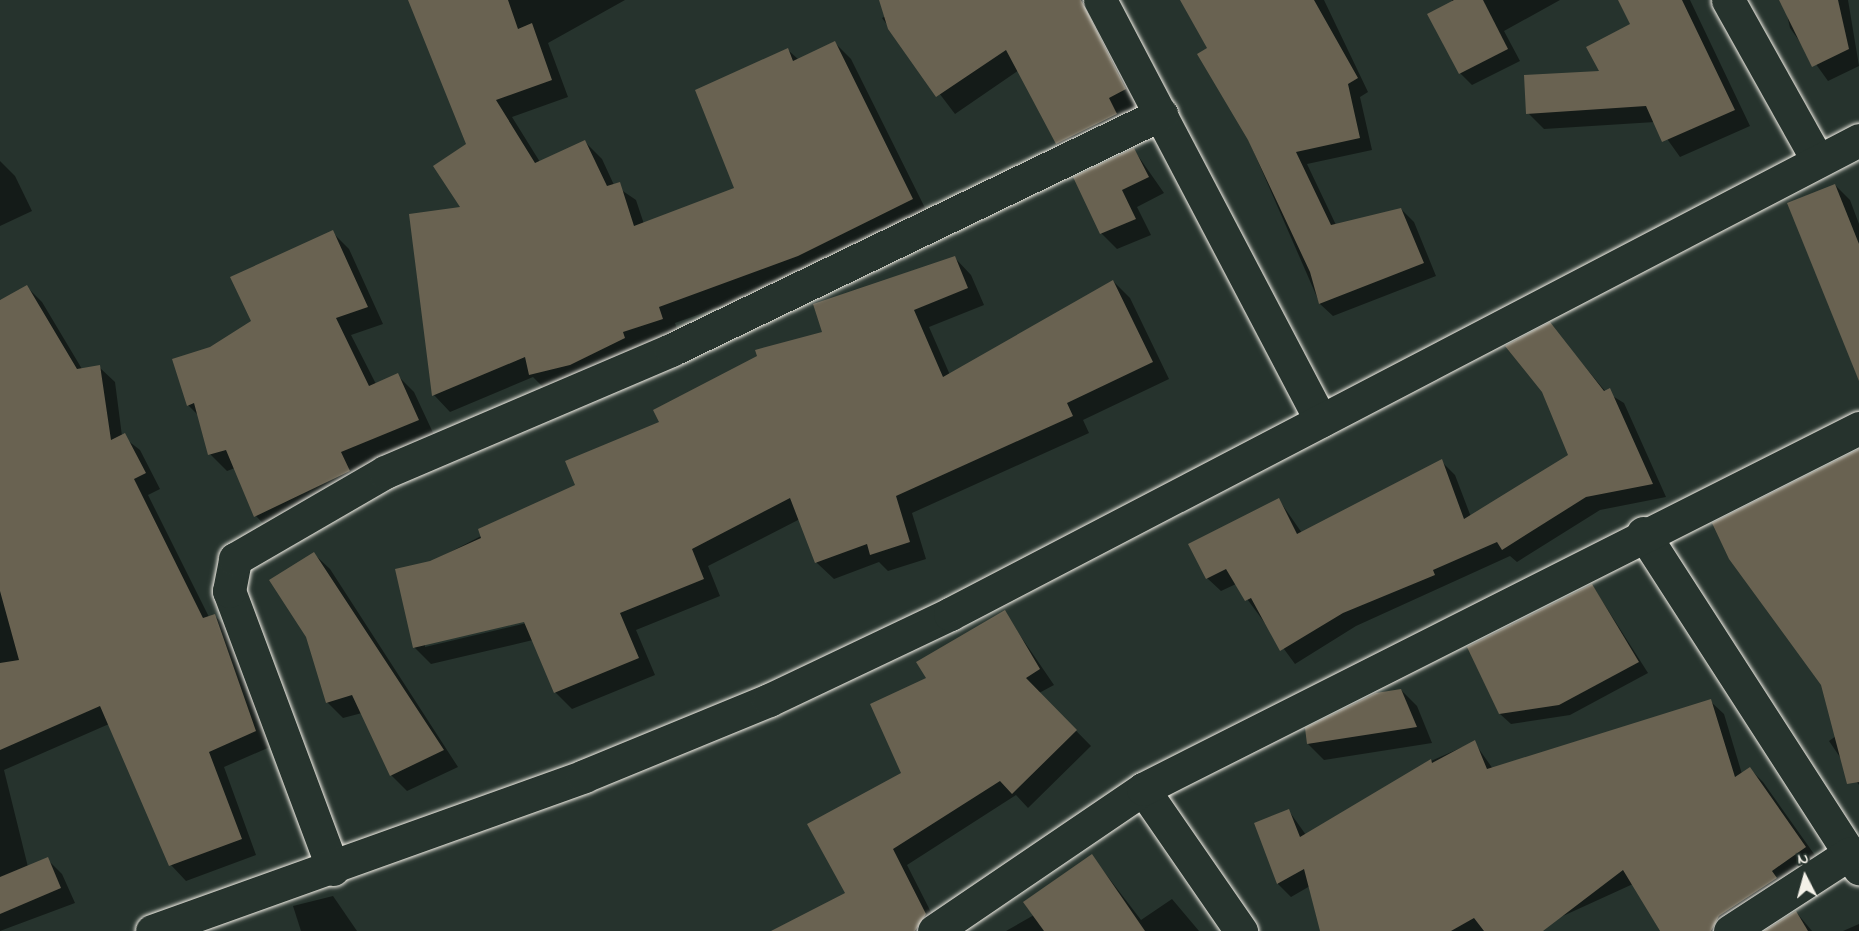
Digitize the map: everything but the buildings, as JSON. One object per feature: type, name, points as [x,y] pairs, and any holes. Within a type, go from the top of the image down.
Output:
[{"type":"street","points":[[1100,0],[1321,421]]},
{"type":"street","points":[[1728,0],[1818,161]]},
{"type":"street","points":[[333,869],[229,591],[235,559],[385,472],[671,350],[1161,114]]},
{"type":"street","points":[[152,931],[333,869],[769,700],[950,615],[1859,140]]},
{"type":"street","points":[[934,931],[1143,789],[1643,533],[1859,428]]},
{"type":"street","points":[[1643,533],[1854,861],[1730,931]]},
{"type":"street","points":[[1143,789],[1241,931]]}]
